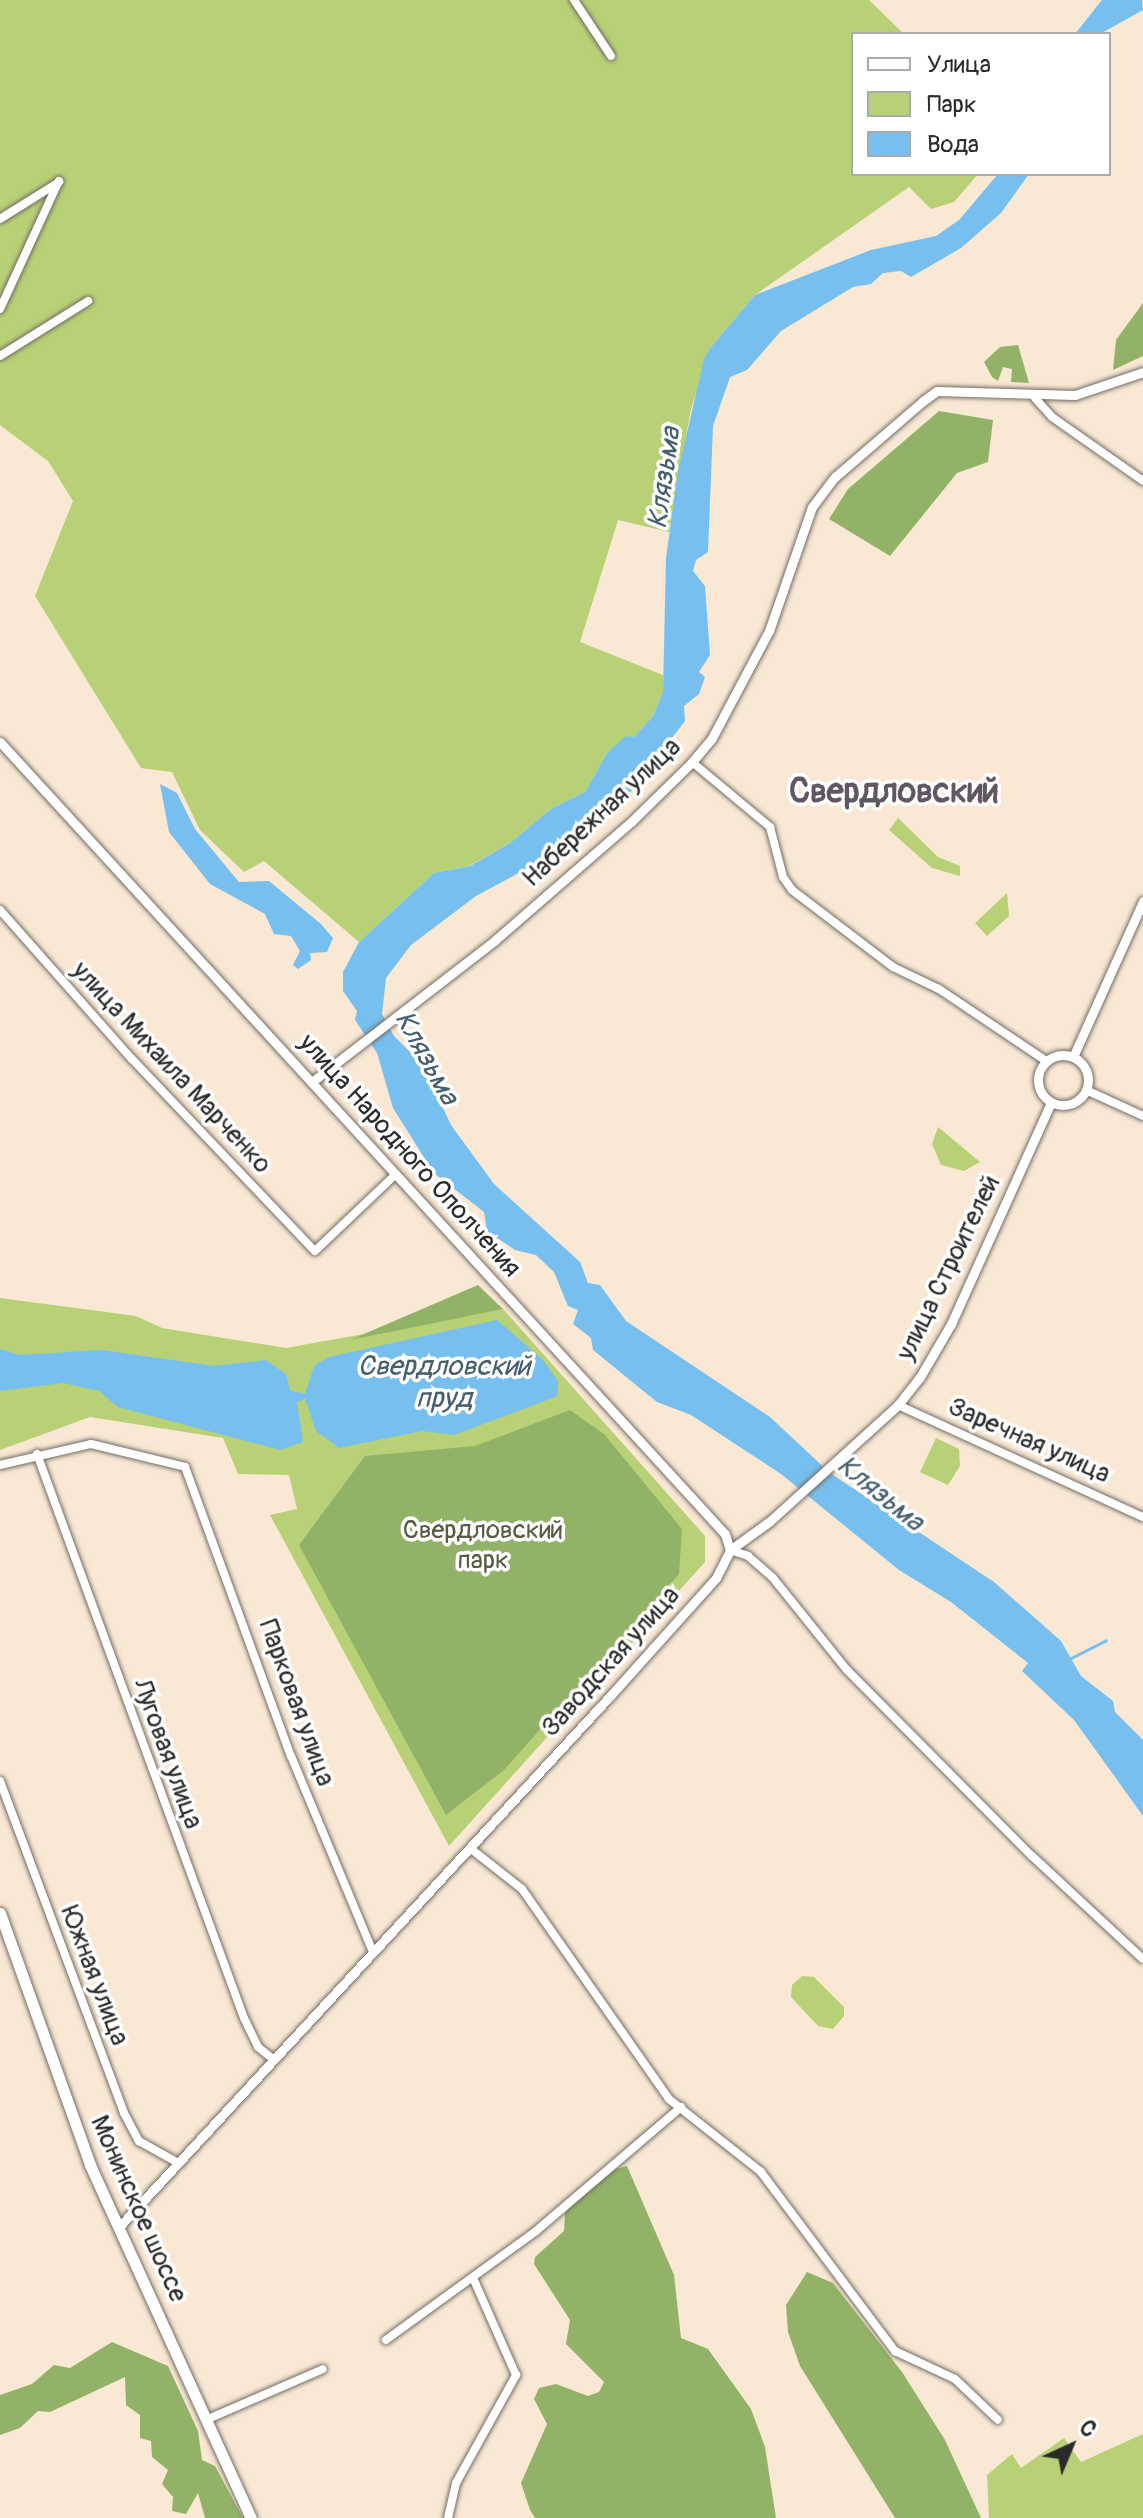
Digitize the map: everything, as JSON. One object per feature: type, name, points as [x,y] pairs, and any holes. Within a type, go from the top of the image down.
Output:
[{"type":"main road","name":"Монинское шоссе","points":[[0,1913],[82,2144],[251,2518]]},
{"type":"street","points":[[574,0],[611,56]]},
{"type":"street","points":[[0,219],[59,181],[0,309]]},
{"type":"street","points":[[0,356],[88,301]]},
{"type":"street","points":[[1035,398],[1075,395],[1143,372]]},
{"type":"street","name":"Набережная улица","points":[[313,1081],[559,886],[692,762],[712,738],[769,631],[812,507],[835,477],[937,391],[1035,398]]},
{"type":"street","points":[[1035,398],[1052,417],[1143,481]]},
{"type":"street","name":"улица Народного Ополчения","points":[[0,742],[313,1081],[394,1176],[725,1534],[730,1550]]},
{"type":"street","points":[[692,762],[770,827],[783,877],[792,890],[893,967],[939,989],[1046,1061],[1073,1057]]},
{"type":"street","points":[[1073,1057],[1143,901]]},
{"type":"street","name":"улица Михаила Марченко","points":[[0,910],[132,1059],[315,1251],[394,1176]]},
{"type":"street","points":[[1073,1057],[1084,1067],[1086,1090]]},
{"type":"street","points":[[1046,1061],[1039,1088],[1051,1103],[1068,1105],[1086,1090]]},
{"type":"street","points":[[1086,1090],[1143,1116]]},
{"type":"street","name":"улица Строителей","points":[[730,1550],[770,1521],[898,1405],[951,1324],[1051,1103]]},
{"type":"street","name":"Заречная улица","points":[[898,1405],[1143,1517]]},
{"type":"street","name":"Парковая улица","points":[[37,1454],[91,1444],[169,1459],[185,1467],[291,1756],[373,1952]]},
{"type":"street","points":[[0,1465],[37,1454]]},
{"type":"street","name":"Луговая улица","points":[[37,1454],[244,2018],[258,2047],[273,2059]]},
{"type":"street","points":[[730,1550],[748,1556],[773,1578],[847,1670],[1032,1856],[1143,1959]]},
{"type":"street","name":"Заводская улица","points":[[119,2227],[716,1578],[730,1550]]},
{"type":"street","name":"Южная улица","points":[[0,1781],[124,2113],[139,2141],[178,2163]]},
{"type":"street","points":[[470,1848],[522,1889],[669,2099],[761,2172],[895,2351],[955,2379],[998,2420]]},
{"type":"street","points":[[386,2340],[474,2280],[681,2107]]},
{"type":"street","points":[[448,2518],[456,2483],[516,2375],[474,2280]]},
{"type":"street","points":[[208,2419],[323,2369]]},
{"type":"green space","points":[[0,0],[869,0],[902,32],[851,32],[851,176],[976,176],[954,202],[931,209],[909,187],[755,295],[711,347],[691,409],[669,532],[618,520],[580,642],[663,675],[663,692],[653,716],[634,737],[607,753],[585,792],[551,809],[510,843],[469,866],[434,873],[359,942],[264,861],[244,872],[200,830],[172,772],[141,768],[35,596],[73,501],[48,461],[0,425]]},
{"type":"green space","points":[[1143,303],[1143,356],[1113,370],[1116,340]]},
{"type":"green space","points":[[1018,345],[1029,383],[1011,382],[1012,369],[1003,367],[998,381],[992,377],[984,362],[1000,347]]},
{"type":"green space","points":[[939,411],[993,420],[988,462],[957,473],[890,556],[829,519],[848,489]]},
{"type":"green space","points":[[898,818],[938,857],[960,866],[960,876],[932,868],[889,830]]},
{"type":"green space","points":[[1007,893],[1009,916],[987,936],[975,923]]},
{"type":"green space","points":[[938,1127],[980,1162],[964,1171],[941,1165],[932,1144]]},
{"type":"green space","points":[[478,1285],[503,1309],[350,1340]]},
{"type":"green space","name":"Свердловский парк","points":[[0,1298],[136,1316],[162,1328],[286,1348],[503,1309],[705,1536],[705,1562],[449,1846],[270,1515],[297,1509],[289,1475],[238,1474],[223,1438],[90,1417],[0,1450]]},
{"type":"green space","points":[[570,1410],[604,1434],[682,1529],[679,1574],[504,1770],[446,1815],[299,1545],[365,1456],[475,1446]]},
{"type":"green space","points":[[936,1438],[959,1449],[960,1466],[948,1485],[920,1472]]},
{"type":"green space","points":[[802,1976],[814,1977],[844,2007],[844,2016],[833,2029],[818,2026],[791,1997],[792,1985]]},
{"type":"green space","points":[[627,2166],[674,2275],[681,2338],[708,2349],[751,2409],[765,2447],[776,2518],[535,2518],[530,2510],[521,2483],[547,2424],[534,2399],[539,2388],[556,2384],[588,2396],[599,2392],[604,2382],[566,2344],[570,2320],[534,2264],[535,2257],[564,2231],[565,2213],[574,2200],[612,2170]]},
{"type":"green space","points":[[807,2272],[833,2283],[902,2372],[945,2440],[981,2518],[895,2518],[800,2366],[788,2332],[786,2305]]},
{"type":"green space","points":[[112,2342],[168,2366],[198,2431],[202,2460],[215,2466],[243,2518],[205,2518],[198,2493],[186,2514],[172,2511],[173,2497],[162,2484],[168,2470],[152,2457],[151,2441],[140,2438],[140,2415],[126,2405],[125,2377],[50,2412],[38,2411],[20,2428],[0,2435],[0,2395],[32,2384],[54,2365],[70,2368]]},
{"type":"green space","points":[[1143,2434],[1143,2518],[989,2518],[987,2475],[1012,2454],[1021,2468],[1064,2438],[1081,2462]]},
{"type":"water","points":[[1102,0],[1142,0],[1143,10],[1104,32],[1077,32]]},
{"type":"water","points":[[996,176],[1028,176],[1001,213],[961,248],[911,277],[901,271],[883,273],[871,284],[853,287],[781,331],[747,370],[730,377],[713,426],[708,552],[696,560],[693,571],[705,586],[710,655],[699,672],[705,677],[699,694],[684,706],[685,721],[619,807],[603,804],[592,812],[591,822],[528,868],[476,896],[411,945],[386,978],[382,1014],[394,1036],[423,1065],[451,1125],[494,1184],[580,1262],[588,1283],[600,1285],[626,1321],[770,1417],[830,1473],[994,1582],[1061,1641],[1081,1676],[1113,1701],[1115,1712],[1143,1740],[1143,1816],[1074,1720],[1022,1671],[1028,1663],[951,1602],[899,1570],[781,1474],[691,1415],[657,1402],[593,1350],[591,1338],[573,1324],[578,1310],[568,1306],[554,1272],[536,1255],[515,1250],[487,1231],[484,1212],[434,1173],[393,1108],[377,1053],[355,1020],[357,1011],[343,991],[343,972],[359,942],[434,873],[470,866],[510,843],[551,809],[585,792],[607,753],[626,736],[634,737],[653,716],[663,692],[666,558],[678,472],[704,359],[711,347],[755,295],[871,250],[936,236],[959,220]]},
{"type":"water","points":[[160,784],[177,793],[195,829],[239,882],[269,881],[321,924],[333,938],[327,952],[310,953],[311,960],[298,969],[293,965],[300,951],[291,936],[274,934],[265,914],[210,884],[169,832]]},
{"type":"water","name":"Свердловский пруд","points":[[497,1320],[543,1360],[558,1381],[558,1396],[454,1435],[422,1431],[339,1448],[316,1431],[305,1399],[297,1402],[303,1442],[280,1450],[118,1407],[99,1391],[63,1383],[0,1391],[0,1349],[20,1355],[101,1350],[214,1366],[266,1360],[286,1374],[290,1390],[305,1394],[314,1366],[329,1357]]},
{"type":"waterway","points":[[1071,1658],[1106,1640]]},
{"type":"district","name":"Свердловский","points":[[894,792]]},
{"type":"water label","name":"Клязьма","points":[[665,478]]},
{"type":"water label","name":"Клязьма","points":[[426,1058]]},
{"type":"water label","name":"Клязьма","points":[[880,1494]]}]
